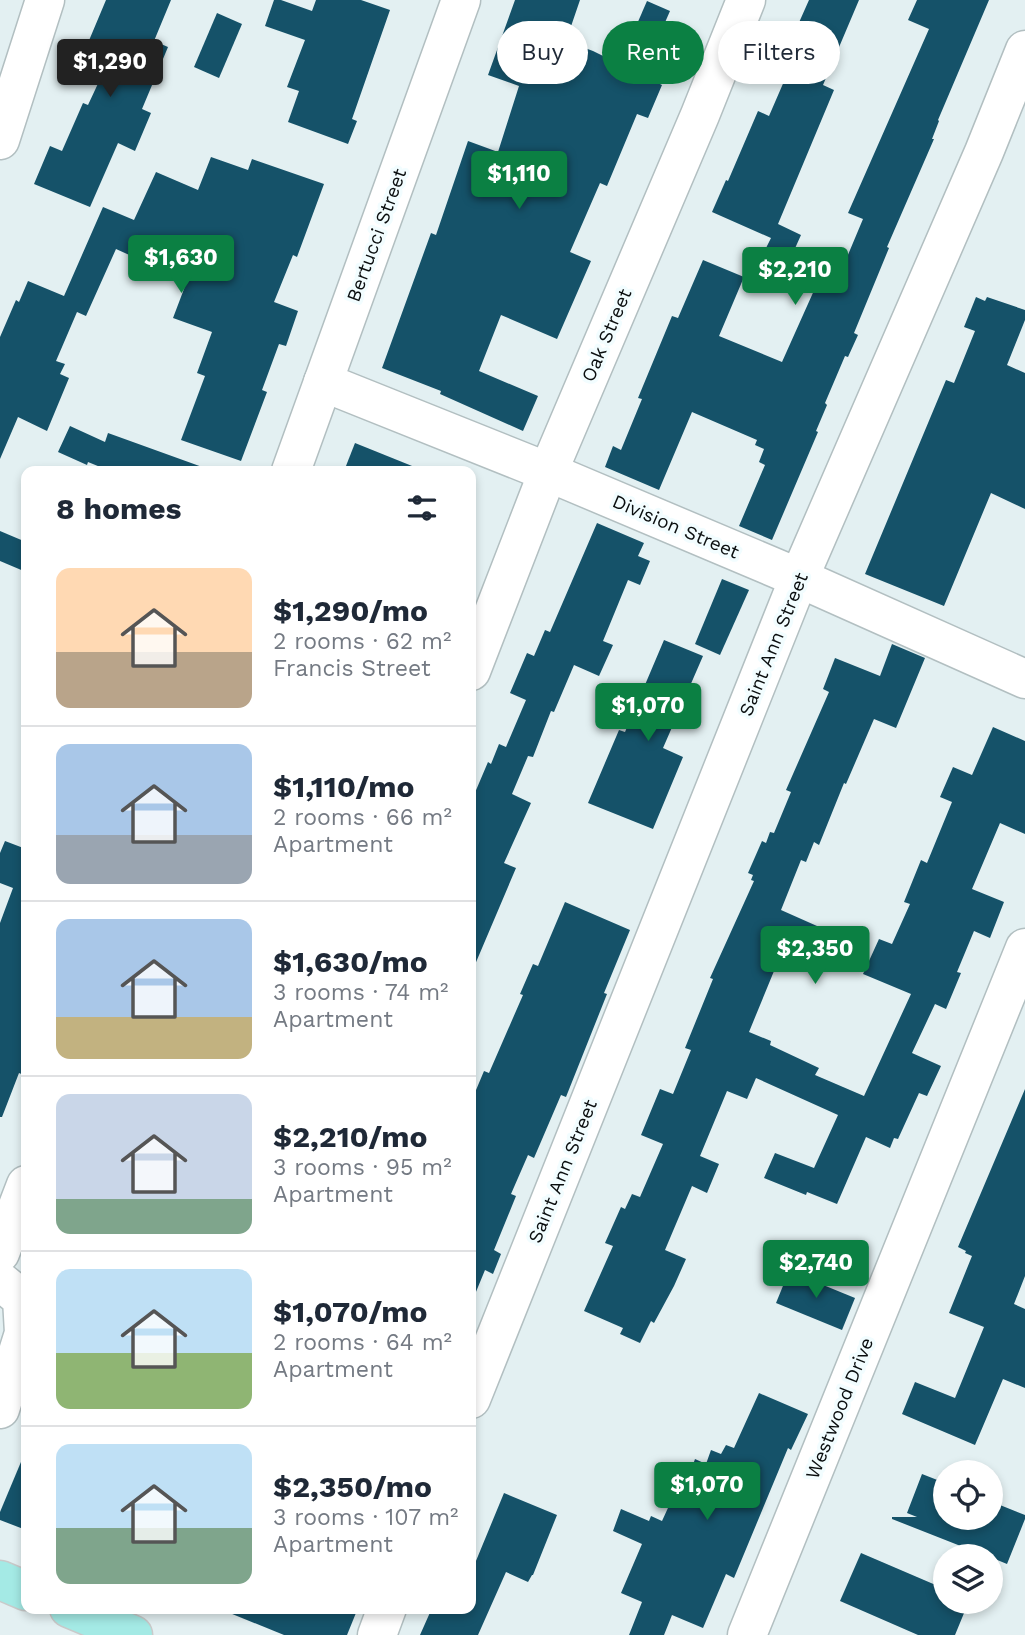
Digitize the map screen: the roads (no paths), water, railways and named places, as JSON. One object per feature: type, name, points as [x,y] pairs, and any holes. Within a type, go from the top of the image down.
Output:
[{"type":"main road","points":[[0,1580],[21,1589]]},
{"type":"main road","points":[[91,1614],[133,1635]]},
{"type":"street","points":[[0,140],[45,0]]},
{"type":"street","name":"Bertucci Street","points":[[293,466],[461,0]]},
{"type":"street","name":"Oak Street","points":[[476,658],[548,472],[746,0]]},
{"type":"street","name":"Saint Ann Street","points":[[476,1386],[799,578],[984,152],[1025,50]]},
{"type":"street","name":"Division Street","points":[[323,382],[548,472],[799,578],[1025,679]]},
{"type":"street","name":"Westwood Drive","points":[[747,1635],[1025,948]]},
{"type":"street","points":[[0,1253],[21,1198]]},
{"type":"street","points":[[0,1281],[21,1298]]},
{"type":"street","points":[[0,1409],[21,1342]]},
{"type":"street","points":[[377,1635],[385,1614]]}]
